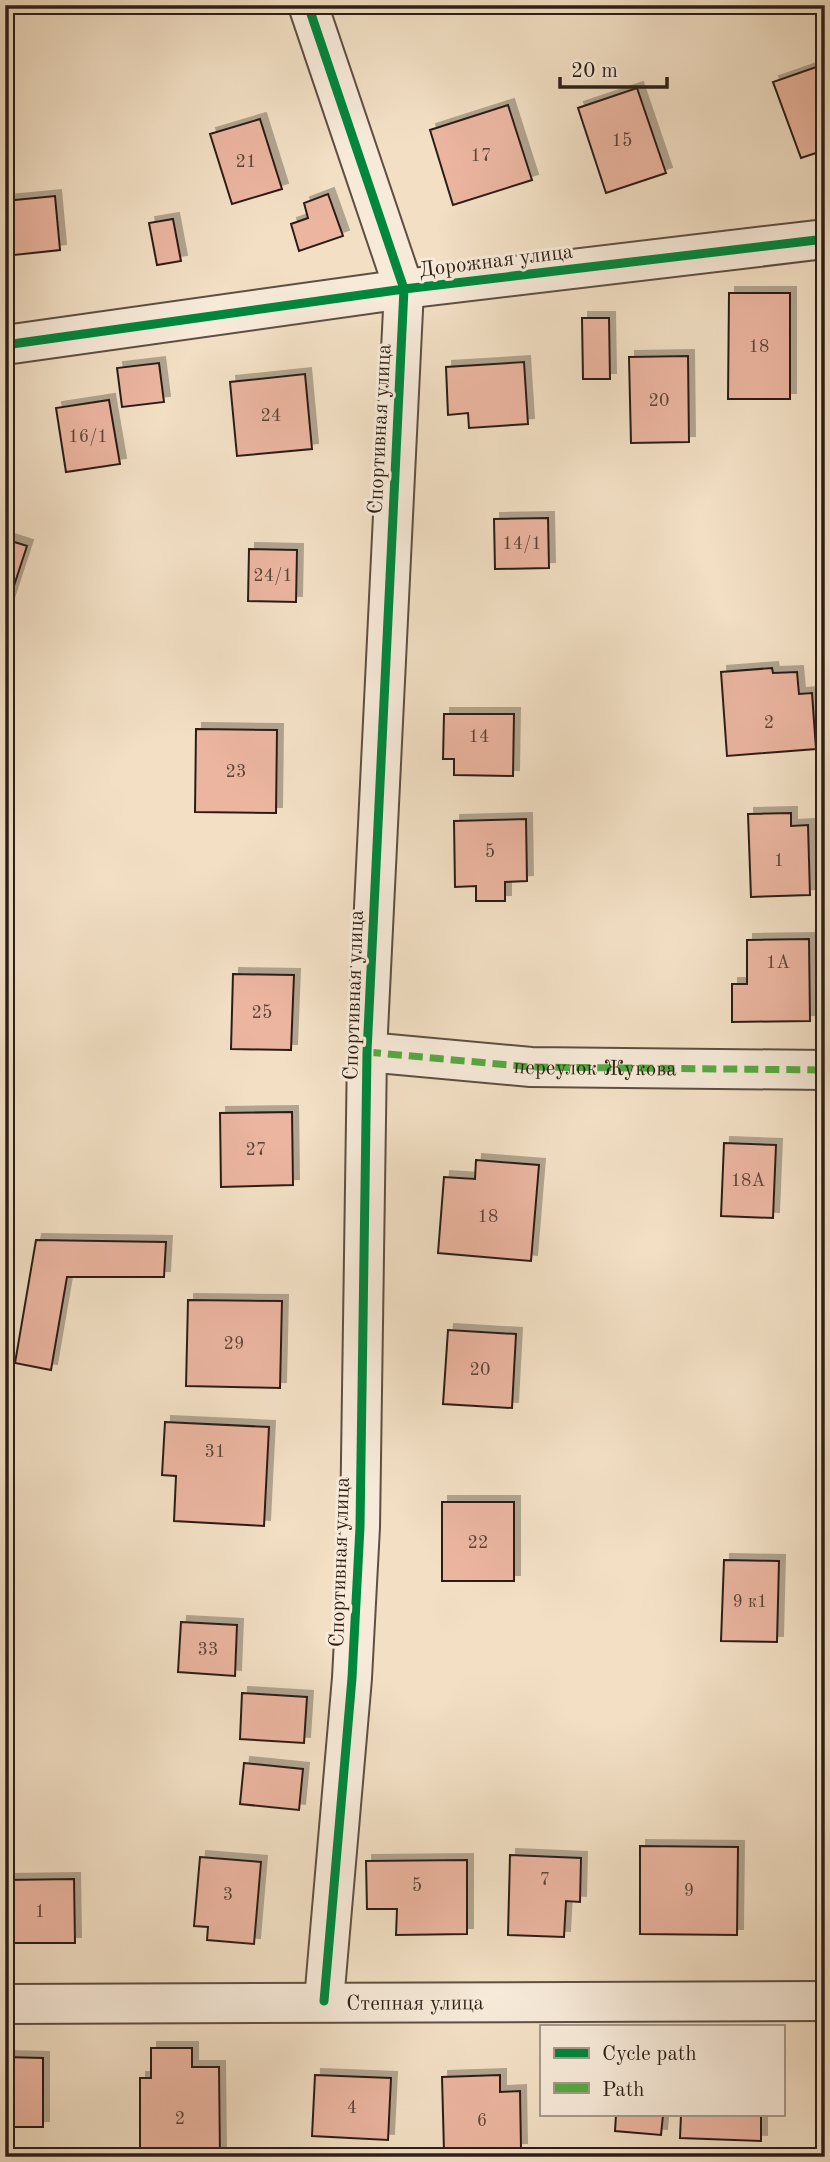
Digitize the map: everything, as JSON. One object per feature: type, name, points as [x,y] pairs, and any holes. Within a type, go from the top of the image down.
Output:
[{"type":"street","name":"Спортивная улица","points":[[308,5],[404,289],[367,1052],[360,1527],[352,1678],[324,2001]]},
{"type":"street","name":"Дорожная улица","points":[[5,345],[404,289],[825,239]]},
{"type":"street","name":"переулок Жукова","points":[[367,1052],[531,1067],[825,1070]]},
{"type":"street","name":"Степная улица","points":[[5,2004],[825,2001]]},
{"type":"building","points":[[825,64],[825,150],[801,158],[773,82]]},
{"type":"building","points":[[637,88],[666,173],[606,193],[578,108]]},
{"type":"building","points":[[508,105],[532,180],[453,205],[430,130]]},
{"type":"building","points":[[260,119],[282,189],[232,204],[210,134]]},
{"type":"building","points":[[328,194],[343,236],[299,251],[291,224],[308,218],[304,203]]},
{"type":"building","points":[[55,196],[60,250],[5,256],[5,201]]},
{"type":"building","points":[[173,219],[181,261],[157,265],[149,223]]},
{"type":"building","points":[[729,293],[790,293],[790,399],[728,399]]},
{"type":"building","points":[[582,318],[609,318],[610,379],[583,379]]},
{"type":"building","points":[[688,356],[689,442],[631,443],[629,357]]},
{"type":"building","points":[[524,362],[528,424],[469,428],[468,413],[448,415],[446,367]]},
{"type":"building","points":[[159,363],[164,402],[122,407],[117,368]]},
{"type":"building","points":[[305,374],[312,449],[237,456],[230,382]]},
{"type":"building","points":[[109,400],[120,464],[66,472],[56,408]]},
{"type":"building","points":[[548,518],[549,568],[495,569],[494,519]]},
{"type":"building","points":[[5,539],[27,546],[5,613]]},
{"type":"building","points":[[249,549],[297,550],[296,602],[248,601]]},
{"type":"building","points":[[772,668],[773,673],[797,672],[799,694],[812,693],[816,749],[727,756],[721,672]]},
{"type":"building","points":[[444,714],[514,714],[513,776],[454,775],[454,759],[443,759]]},
{"type":"building","points":[[196,729],[277,730],[276,813],[195,812]]},
{"type":"building","points":[[791,813],[791,826],[808,825],[810,895],[751,897],[748,814]]},
{"type":"building","points":[[526,819],[527,881],[505,882],[505,901],[476,901],[476,886],[455,887],[454,821]]},
{"type":"building","points":[[809,939],[810,1021],[732,1022],[732,984],[747,984],[747,940]]},
{"type":"building","points":[[233,974],[294,975],[291,1050],[231,1049]]},
{"type":"building","points":[[292,1112],[293,1185],[221,1187],[220,1113]]},
{"type":"building","points":[[724,1143],[776,1145],[773,1218],[721,1216]]},
{"type":"building","points":[[476,1160],[539,1165],[531,1261],[438,1253],[444,1177],[475,1179]]},
{"type":"building","points":[[36,1240],[166,1242],[164,1277],[67,1277],[51,1370],[15,1363]]},
{"type":"building","points":[[188,1300],[282,1301],[280,1388],[186,1386]]},
{"type":"building","points":[[448,1330],[516,1334],[512,1408],[443,1404]]},
{"type":"building","points":[[165,1422],[269,1427],[264,1526],[174,1521],[176,1476],[162,1475]]},
{"type":"building","points":[[442,1502],[514,1502],[514,1581],[442,1581]]},
{"type":"building","points":[[724,1560],[779,1561],[777,1642],[721,1641]]},
{"type":"building","points":[[181,1622],[237,1625],[235,1676],[178,1672]]},
{"type":"building","points":[[242,1693],[307,1697],[304,1743],[240,1739]]},
{"type":"building","points":[[244,1763],[303,1769],[299,1810],[240,1804]]},
{"type":"building","points":[[640,1846],[738,1847],[737,1935],[640,1934]]},
{"type":"building","points":[[510,1855],[581,1858],[580,1902],[566,1901],[564,1937],[508,1935]]},
{"type":"building","points":[[200,1857],[261,1862],[254,1944],[207,1940],[208,1927],[194,1926]]},
{"type":"building","points":[[467,1860],[467,1934],[396,1935],[397,1909],[367,1909],[366,1861]]},
{"type":"building","points":[[74,1879],[75,1943],[5,1943],[5,1880]]},
{"type":"building","points":[[151,2048],[192,2048],[192,2067],[219,2067],[220,2157],[140,2157],[140,2078],[151,2078]]},
{"type":"building","points":[[5,2057],[43,2058],[43,2127],[5,2127]]},
{"type":"building","points":[[315,2075],[391,2078],[388,2140],[312,2136]]},
{"type":"building","points":[[500,2075],[500,2092],[520,2091],[521,2149],[444,2151],[442,2077]]},
{"type":"building","points":[[616,2116],[663,2116],[661,2135],[615,2131]]},
{"type":"building","points":[[681,2116],[761,2116],[761,2141],[680,2138]]},
{"type":"marked path","points":[[367,1052],[531,1067],[825,1070]]},
{"type":"cycle path","points":[[308,5],[404,289],[367,1052],[360,1527],[352,1678],[324,2001]]},
{"type":"cycle path","points":[[5,345],[404,289],[825,239]]}]
